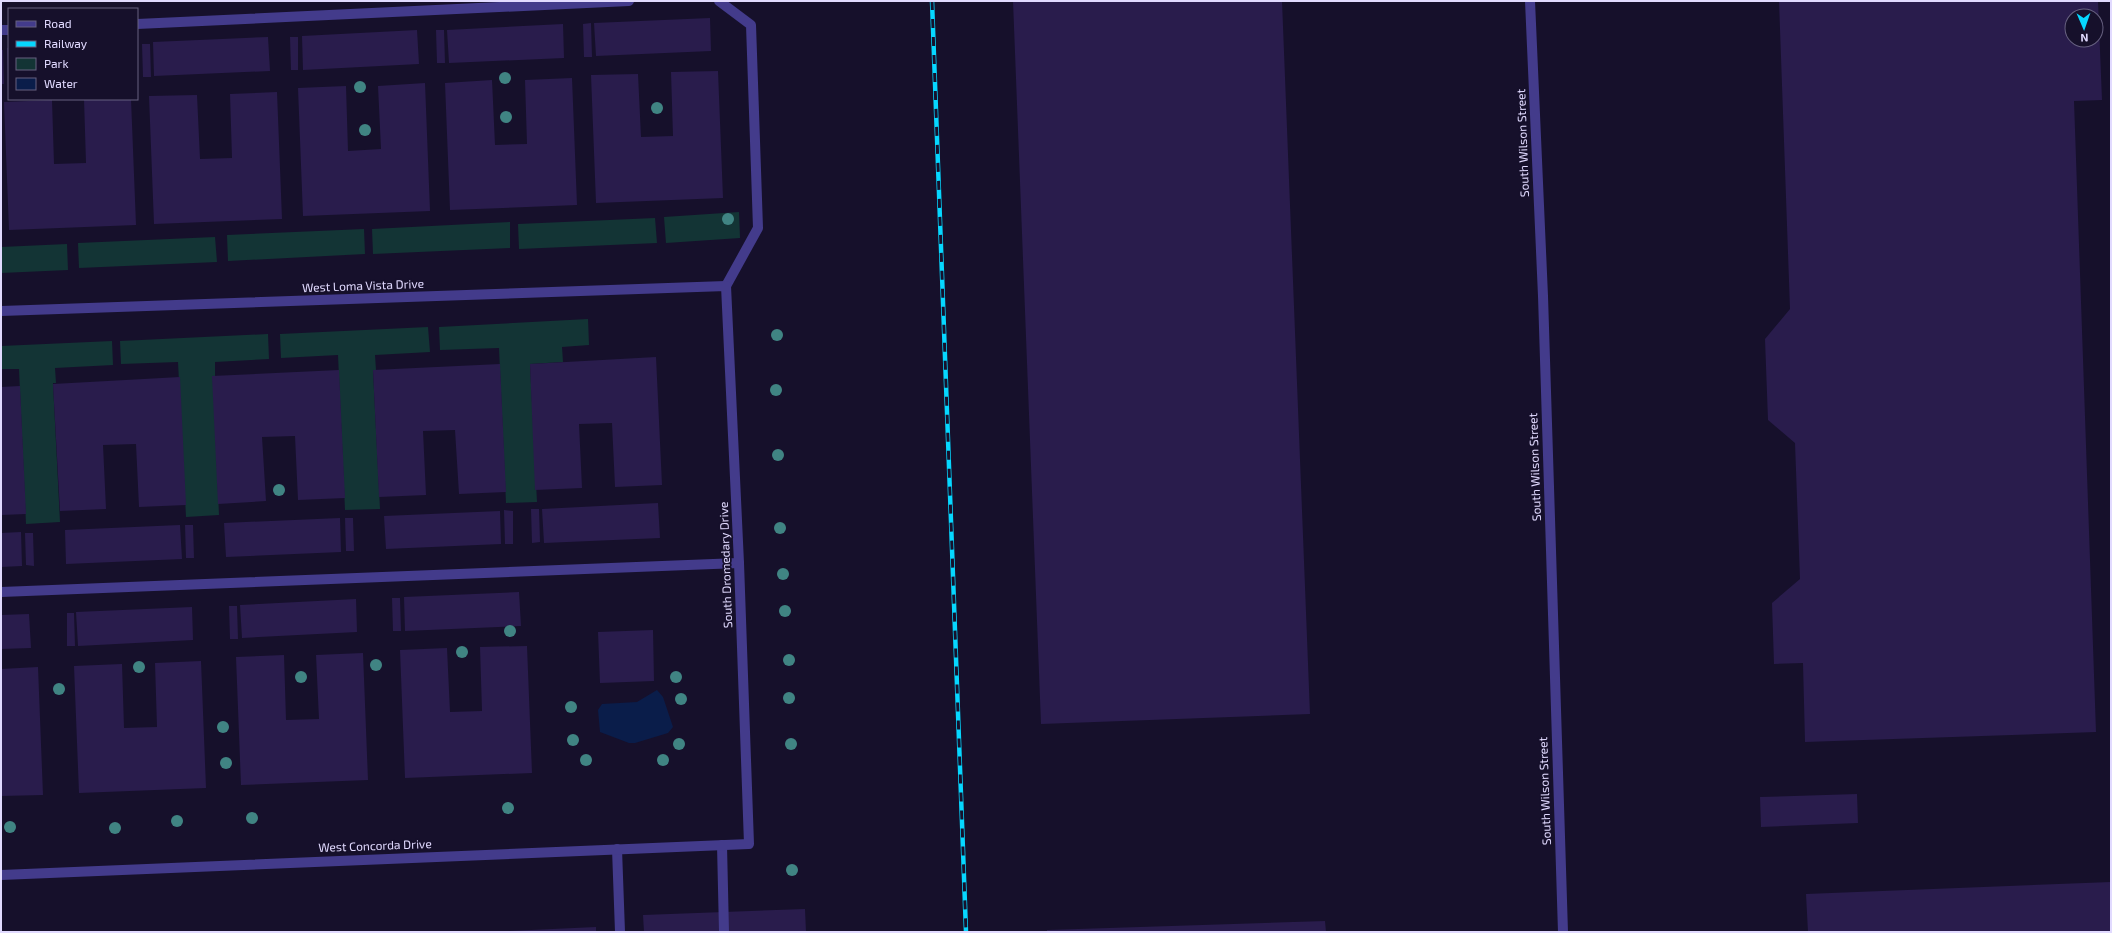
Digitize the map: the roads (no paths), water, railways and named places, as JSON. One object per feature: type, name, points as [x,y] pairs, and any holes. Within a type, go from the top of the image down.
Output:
[{"type":"street","points":[[138,24],[629,1]]},
{"type":"street","points":[[719,1],[751,25],[758,228],[726,286]]},
{"type":"street","name":"South Wilson Street","points":[[1530,1],[1543,296],[1563,932]]},
{"type":"street","name":"West Loma Vista Drive","points":[[1,311],[726,286]]},
{"type":"street","name":"South Dromedary Drive","points":[[726,286],[740,563],[749,844]]},
{"type":"street","points":[[1,592],[740,563]]},
{"type":"street","name":"West Concorda Drive","points":[[1,875],[749,844]]},
{"type":"street","points":[[722,845],[724,932]]},
{"type":"street","points":[[617,849],[620,932]]},
{"type":"water","points":[[657,690],[663,697],[673,727],[668,733],[635,743],[629,743],[600,732],[598,710],[602,704],[637,702]]},
{"type":"railway","points":[[932,1],[966,932]]}]
